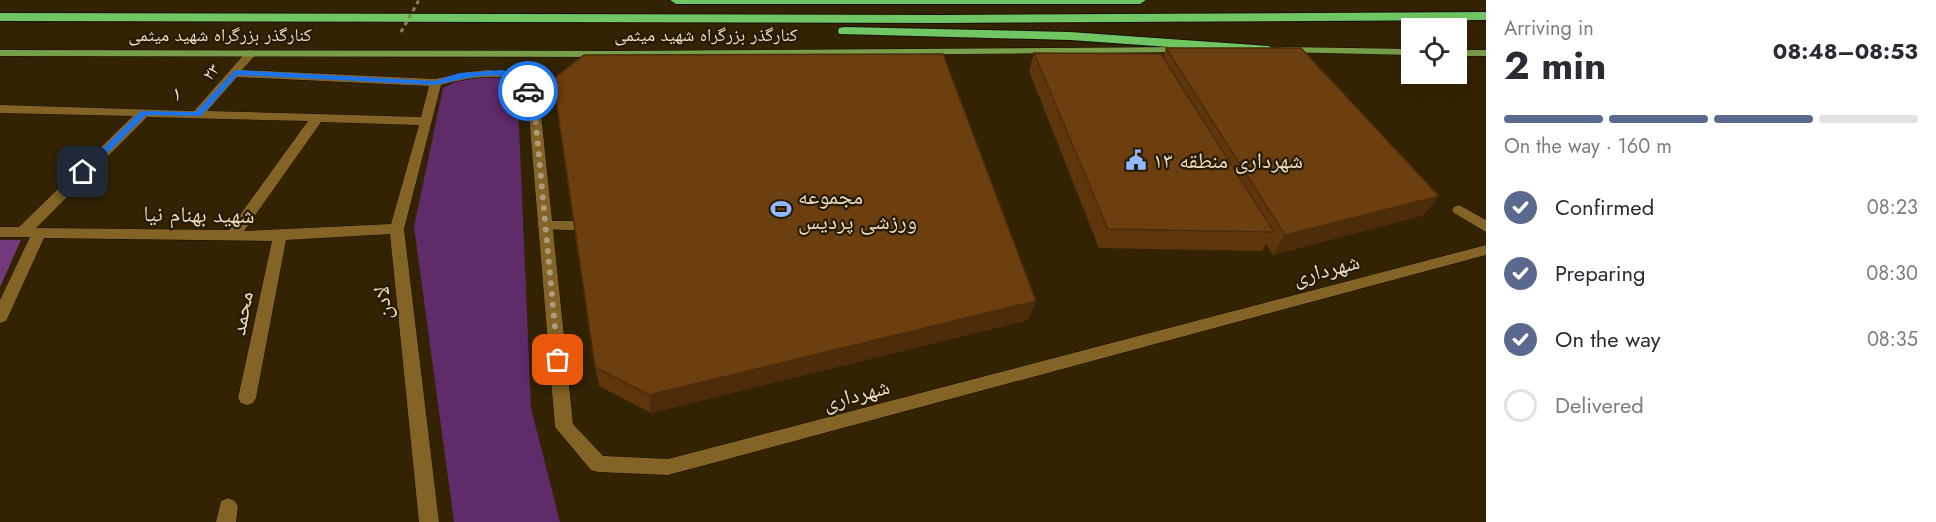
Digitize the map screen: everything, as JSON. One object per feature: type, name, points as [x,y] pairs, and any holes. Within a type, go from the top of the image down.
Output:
[{"type":"highway","points":[[676,0],[1140,0]]},
{"type":"highway","points":[[0,17],[953,19],[1486,16]]},
{"type":"highway","points":[[294,17],[376,23],[1070,36],[1270,50]]},
{"type":"main road","name":"کنارگذر بزرگراه شهید میثمی","points":[[0,53],[618,54],[1270,50],[1401,52]]},
{"type":"main road","points":[[1467,53],[1486,53]]},
{"type":"street","name":"۲۳","points":[[198,114],[251,53]]},
{"type":"street","points":[[235,72],[436,83],[459,76],[502,72],[522,78],[534,103],[581,69],[618,54]]},
{"type":"street","name":"لادن","points":[[429,522],[398,229],[436,83]]},
{"type":"street","name":"شهرداری","points":[[534,103],[564,427],[598,464],[668,467],[1486,250]]},
{"type":"street","name":"۱","points":[[0,109],[425,121]]},
{"type":"street","points":[[22,232],[144,112]]},
{"type":"street","points":[[233,236],[317,118]]},
{"type":"street","points":[[1459,210],[1486,227]]},
{"type":"street","points":[[546,226],[598,226]]},
{"type":"street","name":"شهید بهنام نیا","points":[[0,232],[279,236],[398,229]]},
{"type":"street","points":[[0,317],[39,233]]},
{"type":"street","name":"محمد","points":[[248,398],[279,236]]},
{"type":"path","points":[[400,32],[419,0]]},
{"type":"shaded area","points":[[498,74],[517,80],[531,408],[560,522],[454,522],[414,227],[443,88],[461,79]]},
{"type":"shaded area","points":[[0,240],[21,240],[0,287]]},
{"type":"building","points":[[1166,48],[1301,48],[1439,196],[1285,235]]},
{"type":"building","name":"شهرداری منطقه ۱۳","points":[[1034,53],[1161,54],[1274,232],[1108,229]]},
{"type":"building","name":"مجموعه ورزشی پردیس","points":[[943,54],[1036,301],[649,395],[595,367],[553,79],[584,55]]},
{"type":"way so far","points":[[528,91],[534,103],[558,360]]},
{"type":"place","name":"شهرداری منطقه ۱۳","points":[[1136,160]]},
{"type":"place","name":"مجموعه ورزشی پردیس","points":[[781,209]]},
{"type":"route","points":[[83,172],[144,112],[198,114],[235,72],[436,83],[459,76],[502,72],[522,78],[528,91]]}]
